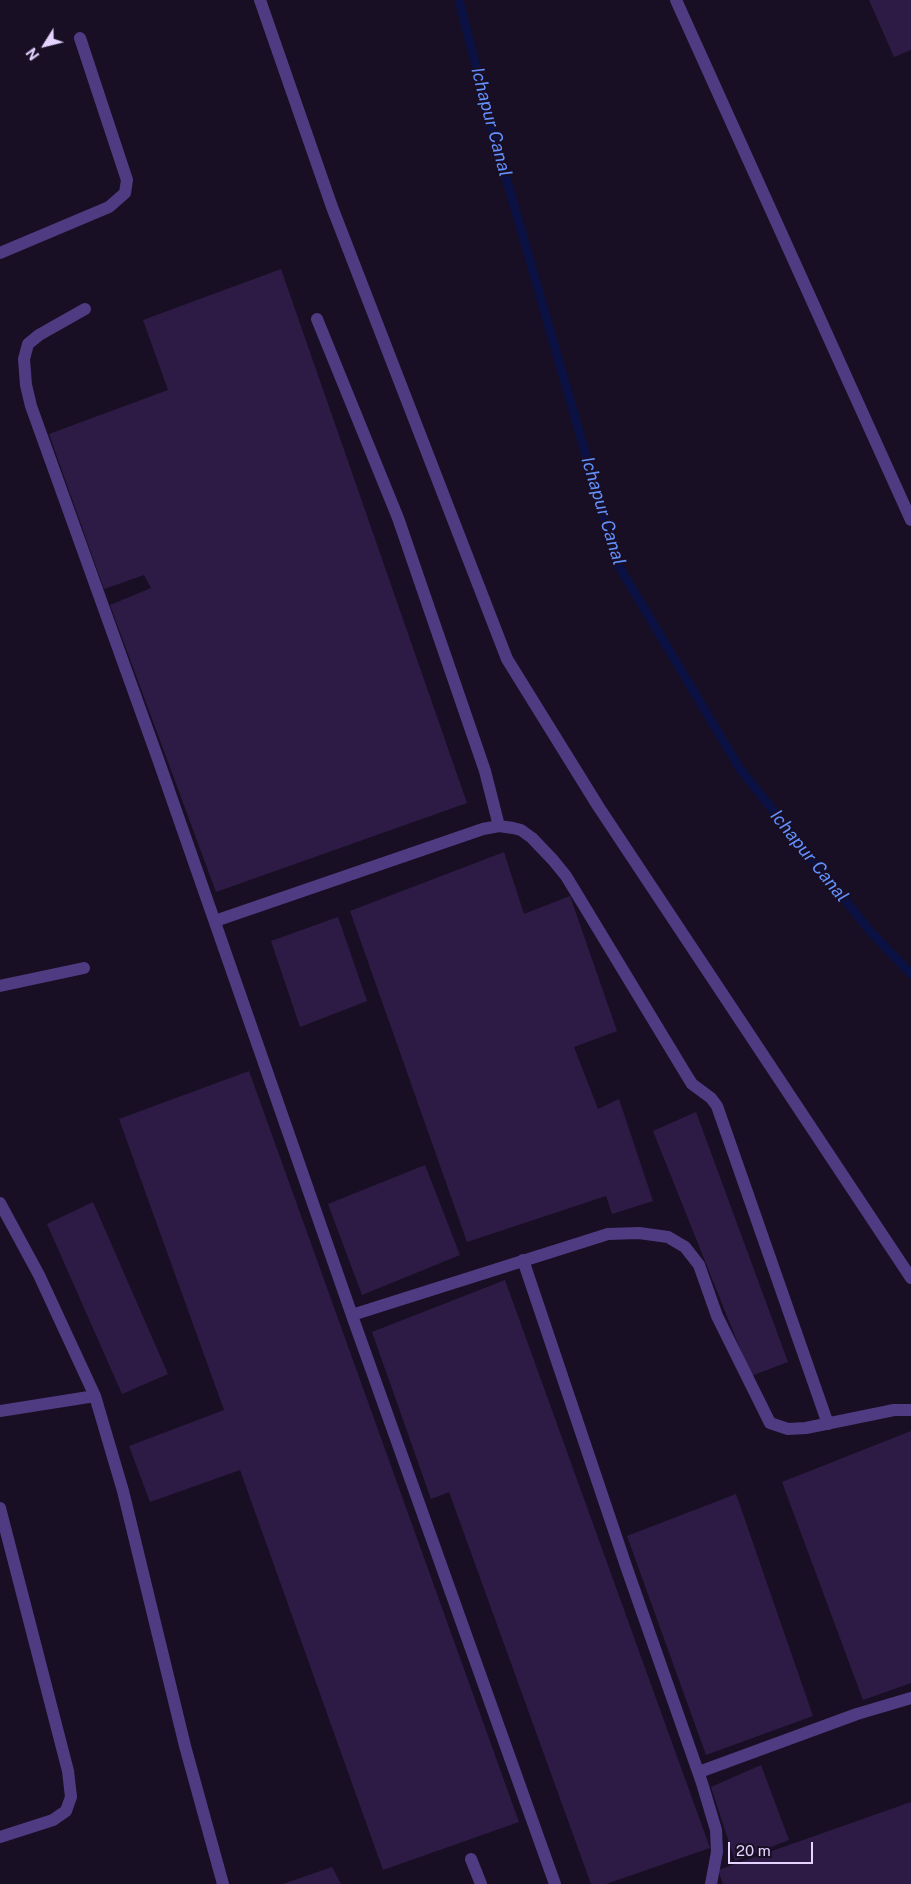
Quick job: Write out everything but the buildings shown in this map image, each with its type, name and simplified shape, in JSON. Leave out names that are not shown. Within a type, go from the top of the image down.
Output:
[{"type":"lane","points":[[260,0],[332,207],[508,660],[598,806],[911,1278]]},
{"type":"lane","points":[[676,0],[911,520]]},
{"type":"lane","points":[[0,253],[109,207],[125,193],[127,180],[80,38]]},
{"type":"lane","points":[[85,309],[39,335],[28,344],[24,359],[29,399],[215,921],[352,1316],[555,1884]]},
{"type":"lane","points":[[317,319],[398,518],[485,771],[498,826]]},
{"type":"lane","points":[[215,921],[483,829],[498,826],[521,830],[532,838],[566,876],[692,1084],[711,1098],[717,1106],[828,1424]]},
{"type":"lane","points":[[0,986],[84,968]]},
{"type":"lane","points":[[0,1203],[38,1275],[95,1396],[123,1491],[183,1736],[222,1884]]},
{"type":"lane","points":[[352,1316],[608,1234],[639,1233],[668,1237],[684,1247],[699,1265],[717,1316],[770,1424],[788,1429],[806,1428],[894,1410],[911,1410]]},
{"type":"lane","points":[[523,1260],[626,1566],[699,1772],[716,1830],[717,1852],[712,1884]]},
{"type":"lane","points":[[0,1411],[95,1396]]},
{"type":"lane","points":[[0,1508],[68,1771],[71,1797],[66,1811],[53,1820],[0,1836]]},
{"type":"lane","points":[[699,1772],[857,1714],[911,1698]]},
{"type":"lane","points":[[471,1859],[481,1884]]},
{"type":"waterway","name":"Ichapur Canal","points":[[459,0],[492,129],[617,563],[740,769],[870,931],[911,974]]}]
